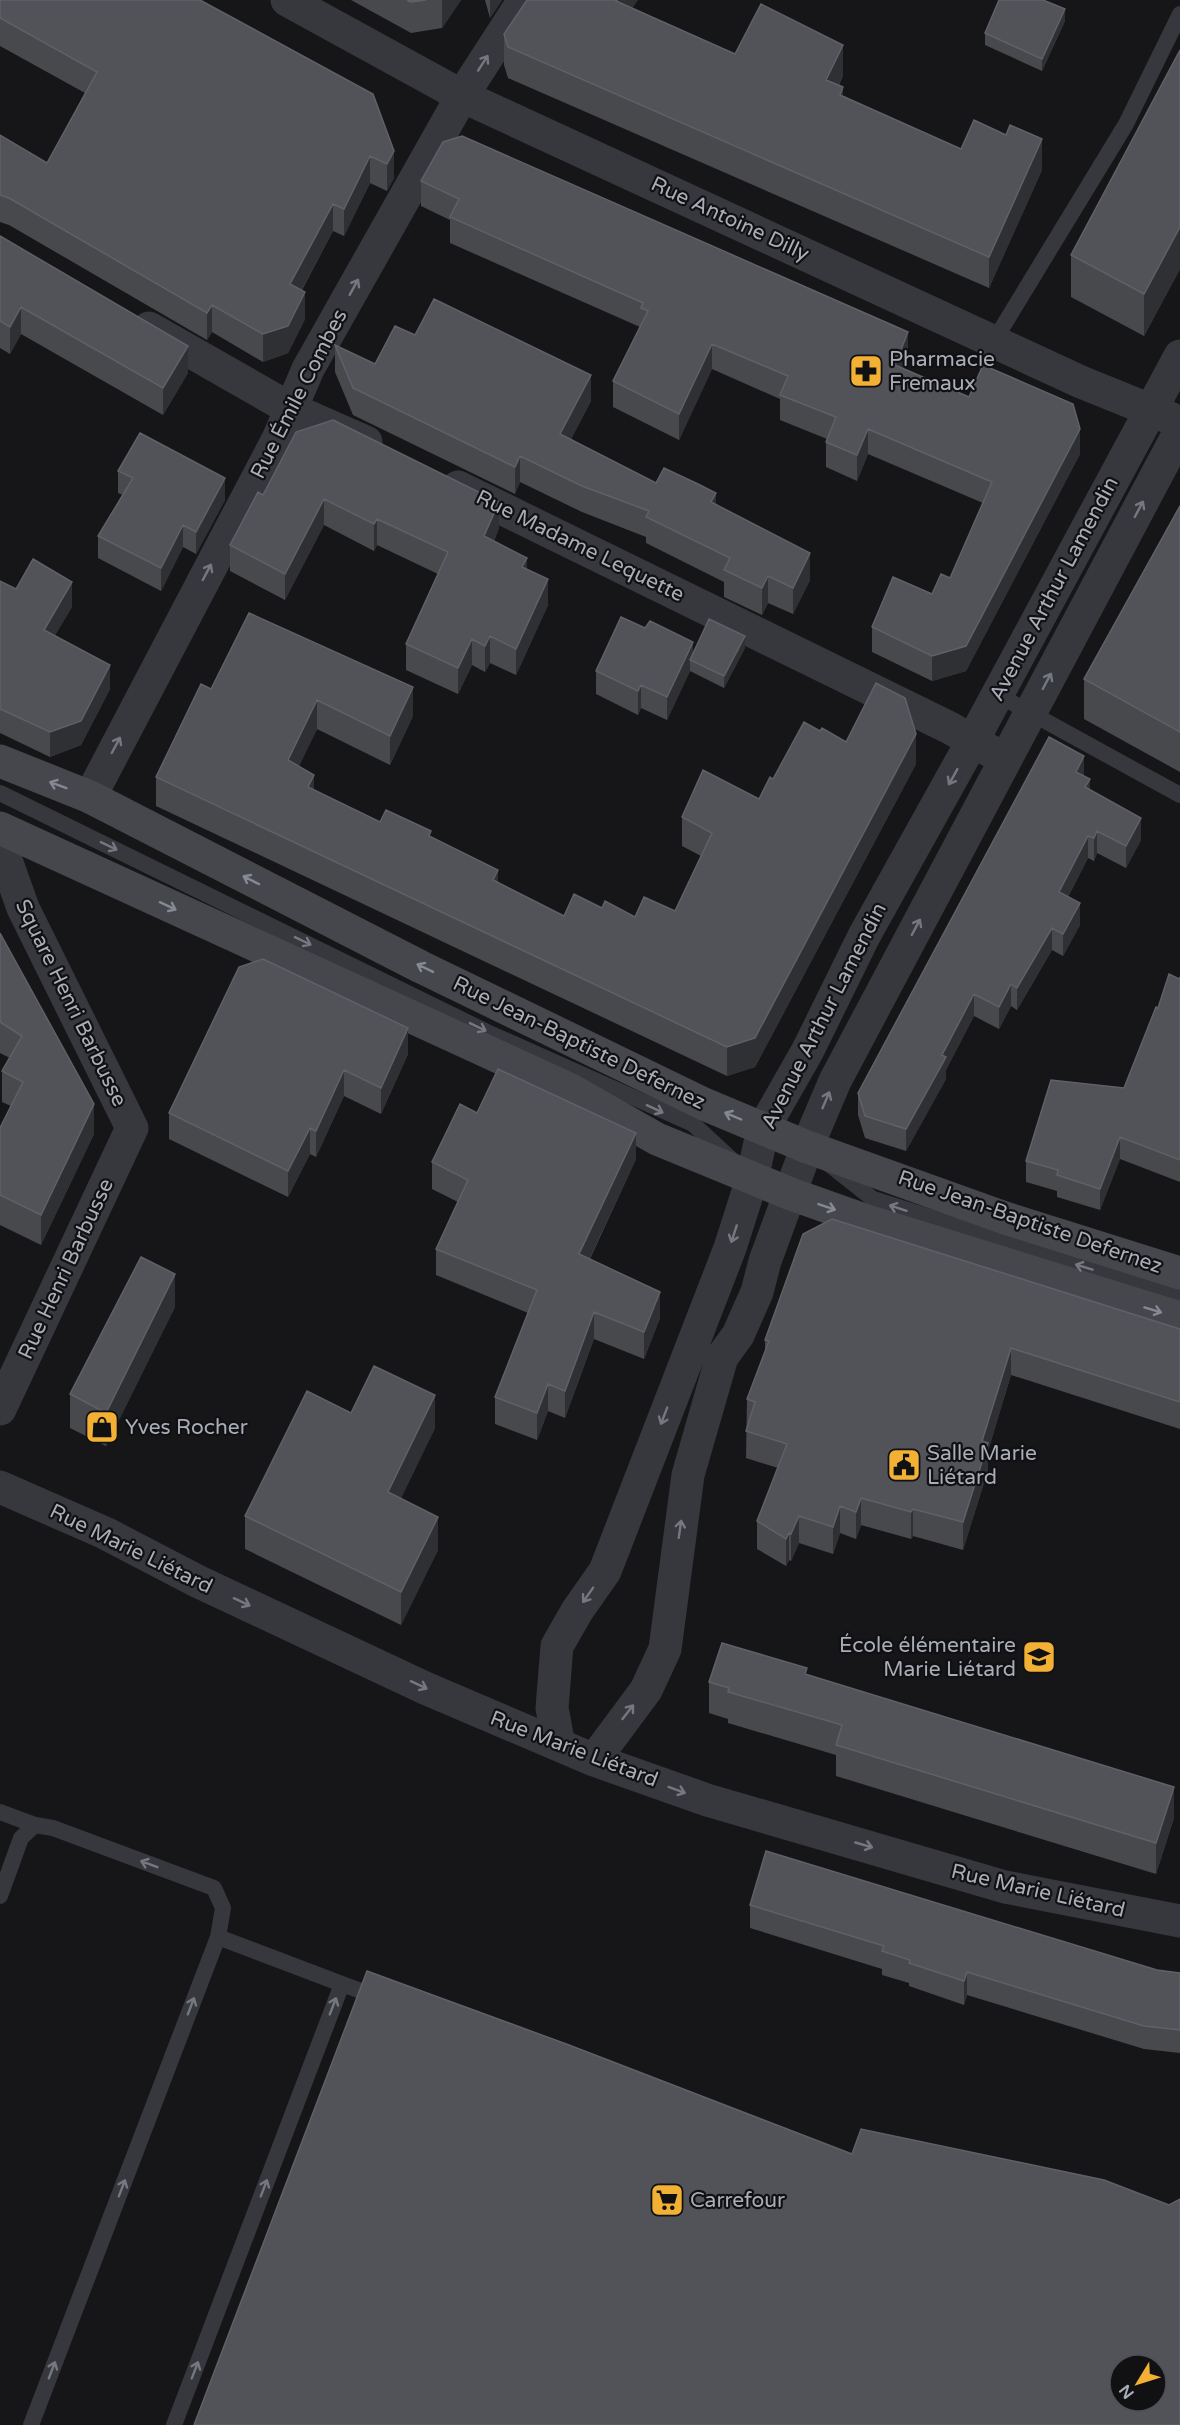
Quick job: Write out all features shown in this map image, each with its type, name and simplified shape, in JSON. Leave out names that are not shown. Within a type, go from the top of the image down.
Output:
[{"type":"main road","name":"Rue Jean-Baptiste Defernez","points":[[0,760],[90,797],[421,966],[704,1104],[807,1147],[1005,1218],[1180,1273]]},
{"type":"main road","name":"Rue Jean-Baptiste Defernez","points":[[0,828],[571,1090],[657,1139],[752,1179],[867,1221],[1180,1318]]},
{"type":"street","name":"Rue Antoine Dilly","points":[[287,0],[462,96],[1081,382],[1180,423]]},
{"type":"street","name":"Rue Émile Combes","points":[[90,797],[278,439],[308,369],[462,96],[524,0]]},
{"type":"street","points":[[124,313],[291,409],[336,427],[390,453]]},
{"type":"street","name":"Avenue Arthur Lamendin","points":[[559,1745],[552,1708],[557,1646],[604,1571],[730,1248],[752,1179],[763,1129],[808,1050],[864,936],[998,695],[1180,356]]},
{"type":"street","points":[[594,1760],[646,1690],[665,1649],[688,1475],[722,1357],[738,1335],[760,1283],[765,1261],[807,1147],[835,1081],[1180,431]]},
{"type":"street","name":"Rue Madame Lequette","points":[[433,474],[973,740],[1005,760]]},
{"type":"street","name":"Square Henri Barbusse","points":[[0,843],[23,908],[132,1128]]},
{"type":"street","name":"Rue Henri Barbusse","points":[[0,1409],[132,1128]]},
{"type":"street","name":"Rue Marie Liétard","points":[[0,1486],[105,1533],[197,1581],[425,1688],[594,1760],[708,1800],[1005,1887],[1180,1921]]},
{"type":"lane","points":[[994,341],[1126,124],[1180,14]]},
{"type":"lane","points":[[998,695],[1072,738],[1180,795]]},
{"type":"lane","points":[[0,793],[488,1032],[693,1124],[752,1179]]},
{"type":"lane","points":[[807,1147],[873,1199],[1180,1296]]},
{"type":"lane","points":[[0,1812],[35,1825],[53,1828],[214,1888],[224,1908],[218,1937],[31,2425]]},
{"type":"lane","points":[[0,1896],[21,1838],[35,1825]]},
{"type":"lane","points":[[218,1937],[393,2003]]},
{"type":"lane","points":[[174,2425],[342,1984]]},
{"type":"building","points":[[0,0],[200,0],[373,94],[394,151],[387,164],[370,156],[344,209],[333,204],[290,284],[305,292],[288,326],[263,334],[212,305],[207,313],[9,198],[0,195],[0,135],[47,163],[97,72],[0,18]]},
{"type":"building","points":[[527,0],[617,0],[735,54],[761,4],[843,45],[826,80],[843,87],[840,95],[961,149],[974,120],[1006,135],[1010,125],[1042,139],[989,257],[508,47],[504,34]]},
{"type":"building","points":[[999,0],[1043,0],[1065,9],[1042,59],[985,33]]},
{"type":"building","points":[[1180,50],[1180,227],[1144,294],[1071,255]]},
{"type":"building","points":[[462,136],[908,332],[895,365],[969,397],[983,365],[1073,404],[1080,429],[966,646],[932,656],[872,627],[893,577],[932,594],[941,574],[950,578],[992,482],[868,429],[857,455],[826,442],[836,417],[780,395],[788,376],[712,344],[679,414],[613,381],[648,311],[641,308],[643,303],[450,217],[459,199],[421,181],[443,142]]},
{"type":"building","points":[[0,236],[188,346],[163,388],[21,307],[10,327],[0,321]]},
{"type":"building","points":[[434,299],[591,375],[560,434],[656,483],[664,468],[698,484],[716,493],[711,502],[810,553],[793,588],[768,576],[762,588],[724,570],[730,558],[646,517],[649,511],[582,486],[520,456],[515,467],[353,388],[335,345],[375,364],[395,326],[415,335]]},
{"type":"building","points":[[333,420],[499,502],[484,536],[527,558],[522,567],[548,579],[516,649],[490,636],[485,646],[472,639],[458,668],[406,644],[448,552],[377,519],[374,524],[324,499],[285,574],[230,545],[258,492],[263,495],[296,432]]},
{"type":"building","points":[[140,433],[225,478],[196,532],[183,525],[161,568],[98,536],[133,478],[118,471]]},
{"type":"building","points":[[1180,506],[1180,732],[1084,679]]},
{"type":"building","points":[[33,559],[72,582],[44,630],[110,665],[81,721],[50,732],[0,709],[0,581],[16,589]]},
{"type":"building","points":[[249,613],[413,687],[390,736],[317,700],[288,760],[314,775],[308,787],[380,822],[386,810],[431,831],[429,836],[498,870],[493,880],[564,916],[574,894],[602,908],[605,901],[635,917],[644,897],[675,911],[712,833],[682,817],[703,770],[759,799],[770,777],[773,779],[804,722],[820,731],[822,728],[846,742],[876,683],[905,698],[916,734],[755,1038],[727,1047],[156,777],[201,684],[211,689]]},
{"type":"building","points":[[621,617],[645,628],[650,621],[693,642],[667,697],[641,685],[638,691],[596,671]]},
{"type":"building","points":[[709,619],[745,636],[724,676],[690,660]]},
{"type":"building","points":[[1049,737],[1084,756],[1076,772],[1090,779],[1085,787],[1141,818],[1126,846],[1097,831],[1094,838],[1088,836],[1059,892],[1080,903],[1063,934],[1052,928],[1017,988],[1011,984],[999,1007],[974,994],[942,1055],[946,1057],[906,1129],[865,1116],[858,1093]]},
{"type":"building","points":[[0,933],[94,1104],[41,1215],[0,1195],[0,1128],[23,1082],[2,1071],[22,1036],[0,1022]]},
{"type":"building","points":[[263,959],[408,1028],[381,1088],[344,1070],[316,1131],[310,1128],[288,1171],[169,1113],[239,967]]},
{"type":"building","points":[[1169,974],[1179,979],[1180,977],[1180,1160],[1120,1137],[1100,1189],[1057,1175],[1058,1170],[1026,1161],[1051,1080],[1124,1088],[1156,1007],[1158,1008]]},
{"type":"building","points":[[498,1069],[636,1133],[579,1254],[660,1292],[644,1332],[594,1312],[565,1391],[548,1384],[537,1413],[495,1397],[537,1290],[436,1249],[468,1180],[432,1162],[460,1104],[477,1113]]},
{"type":"building","points":[[832,1219],[1180,1329],[1180,1402],[1011,1348],[982,1441],[988,1443],[963,1522],[913,1509],[911,1512],[861,1498],[856,1512],[840,1506],[833,1527],[799,1516],[791,1534],[789,1533],[786,1539],[757,1521],[787,1444],[746,1431],[755,1402],[747,1399],[769,1341],[765,1340],[803,1234]]},
{"type":"building","points":[[141,1257],[175,1274],[106,1413],[70,1394]]},
{"type":"building","points":[[374,1366],[435,1395],[388,1492],[438,1517],[401,1592],[245,1516],[307,1391],[351,1413]]},
{"type":"building","points":[[722,1643],[807,1668],[805,1674],[1174,1787],[1156,1843],[836,1745],[842,1725],[728,1692],[729,1688],[709,1682]]},
{"type":"building","points":[[766,1851],[1157,1970],[1180,1973],[1180,2030],[1144,2026],[967,1972],[964,1981],[909,1963],[910,1960],[882,1951],[884,1946],[750,1905]]},
{"type":"building","name":"Carrefour","points":[[367,1971],[569,2045],[852,2154],[861,2129],[1104,2180],[1169,2205],[1180,2199],[1180,2425],[194,2425]]},
{"type":"place","name":"Pharmacie Fremaux","points":[[866,371]]},
{"type":"place","name":"Yves Rocher","points":[[102,1427]]},
{"type":"place","name":"Salle Marie Liétard","points":[[904,1465]]},
{"type":"place","name":"École élémentaire Marie Liétard","points":[[1039,1657]]},
{"type":"place","name":"Carrefour","points":[[667,2200]]}]
